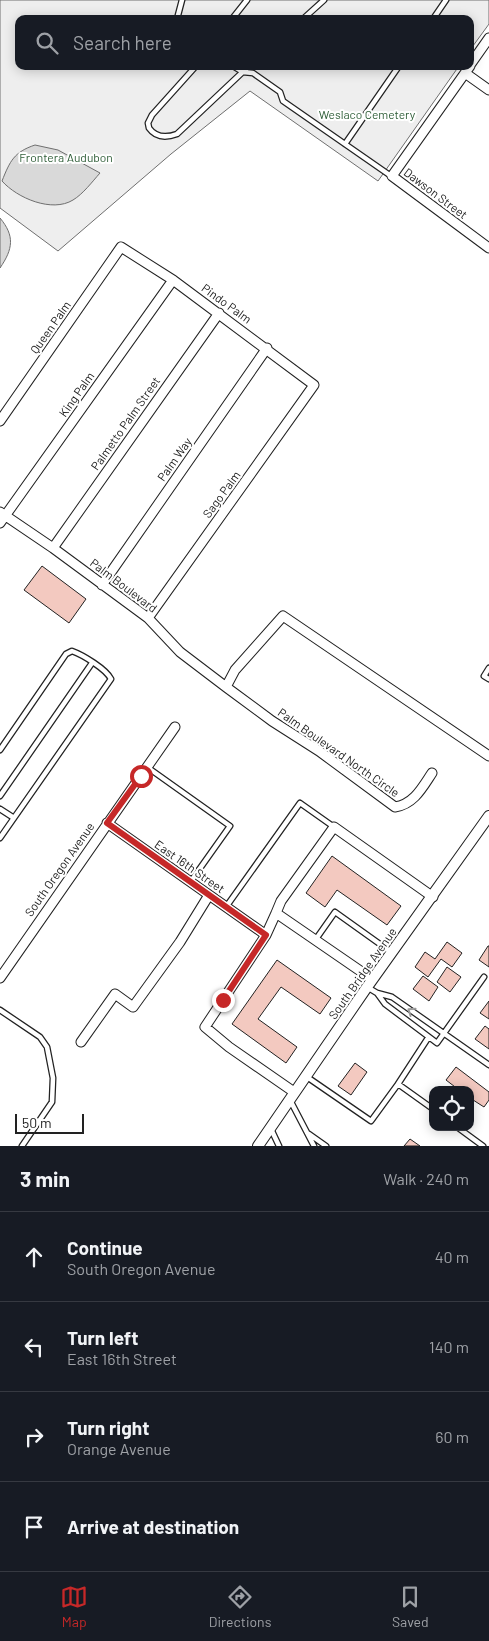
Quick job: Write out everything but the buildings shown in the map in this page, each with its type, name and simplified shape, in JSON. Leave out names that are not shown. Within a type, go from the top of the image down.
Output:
[{"type":"street","points":[[474,59],[489,38]]},
{"type":"street","points":[[392,176],[467,70]]},
{"type":"street","points":[[470,70],[489,90]]},
{"type":"street","name":"Dawson Street","points":[[392,176],[489,248]]},
{"type":"street","name":"Pindo Palm","points":[[121,247],[173,280],[314,384]]},
{"type":"street","name":"Queen Palm","points":[[0,421],[121,247]]},
{"type":"street","name":"King Palm","points":[[2,517],[173,280]]},
{"type":"street","name":"Palmetto Palm Street","points":[[53,548],[219,313]]},
{"type":"street","name":"Palm Way","points":[[102,585],[267,348]]},
{"type":"street","name":"Sago Palm","points":[[148,618],[314,384]]},
{"type":"street","name":"Palm Boulevard","points":[[2,517],[53,548],[148,618],[180,652],[226,687]]},
{"type":"street","points":[[226,687],[235,670],[283,616],[489,756]]},
{"type":"street","name":"Palm Boulevard North Circle","points":[[226,687],[272,721],[319,751],[395,807],[405,806],[415,797],[432,773]]},
{"type":"street","name":"South Oregon Avenue","points":[[0,978],[175,727]]},
{"type":"street","name":"South Bridge Avenue","points":[[258,1146],[369,983],[433,897],[489,816]]},
{"type":"street","name":"East 16th Street","points":[[107,823],[266,935]]},
{"type":"street","points":[[292,1096],[229,1048],[205,1027],[266,935],[282,901],[334,827],[433,897]]},
{"type":"street","points":[[81,1042],[115,994],[133,1006],[180,942],[209,895]]},
{"type":"street","points":[[276,913],[316,939],[369,983]]},
{"type":"lane","points":[[178,15],[182,0]]},
{"type":"lane","points":[[235,15],[247,0]]},
{"type":"lane","points":[[307,15],[324,0]]},
{"type":"lane","points":[[436,15],[446,0]]},
{"type":"lane","points":[[192,70],[152,115],[148,123],[149,128],[157,136],[169,137],[176,134],[243,72]]},
{"type":"lane","points":[[240,70],[253,73],[280,92],[283,100],[392,176]]},
{"type":"lane","points":[[345,144],[396,70]]},
{"type":"lane","points":[[0,750],[2,743],[66,654],[72,651],[79,654],[108,674],[111,679],[0,838]]},
{"type":"lane","points":[[0,796],[92,663]]},
{"type":"lane","points":[[489,668],[484,676],[489,680]]},
{"type":"lane","points":[[147,767],[230,826],[190,882]]},
{"type":"lane","points":[[226,907],[300,803],[334,827]]},
{"type":"lane","points":[[0,809],[14,818]]},
{"type":"lane","points":[[316,939],[335,912],[391,952]]},
{"type":"lane","points":[[369,983],[385,1004],[437,1043],[484,977]]},
{"type":"lane","points":[[377,993],[392,997],[489,1065]]},
{"type":"lane","points":[[0,1010],[40,1037],[47,1047],[53,1078],[52,1102],[22,1146]]},
{"type":"lane","points":[[306,1076],[371,1121],[428,1038]]},
{"type":"lane","points":[[398,1084],[429,1107]]},
{"type":"lane","points":[[292,1096],[314,1146]]},
{"type":"lane","points":[[270,1128],[279,1146]]},
{"type":"lane","points":[[462,1131],[483,1146]]},
{"type":"lane","points":[[308,1133],[326,1146]]},
{"type":"green space","points":[[0,0],[489,0],[489,24],[474,45],[474,15],[15,15],[15,70],[456,70],[378,181],[250,91],[171,154],[58,251],[0,208]]},
{"type":"shaded area","points":[[35,145],[58,150],[100,173],[80,195],[65,204],[55,205],[35,202],[16,193],[2,181],[17,154]]},
{"type":"shaded area","points":[[0,218],[10,237],[10,249],[0,268]]},
{"type":"route","points":[[141,776],[107,823],[266,935],[223,1000]]},
{"type":"park label","name":"Weslaco Cemetery","points":[[367,114]]},
{"type":"park label","name":"Frontera Audubon","points":[[66,157]]}]
